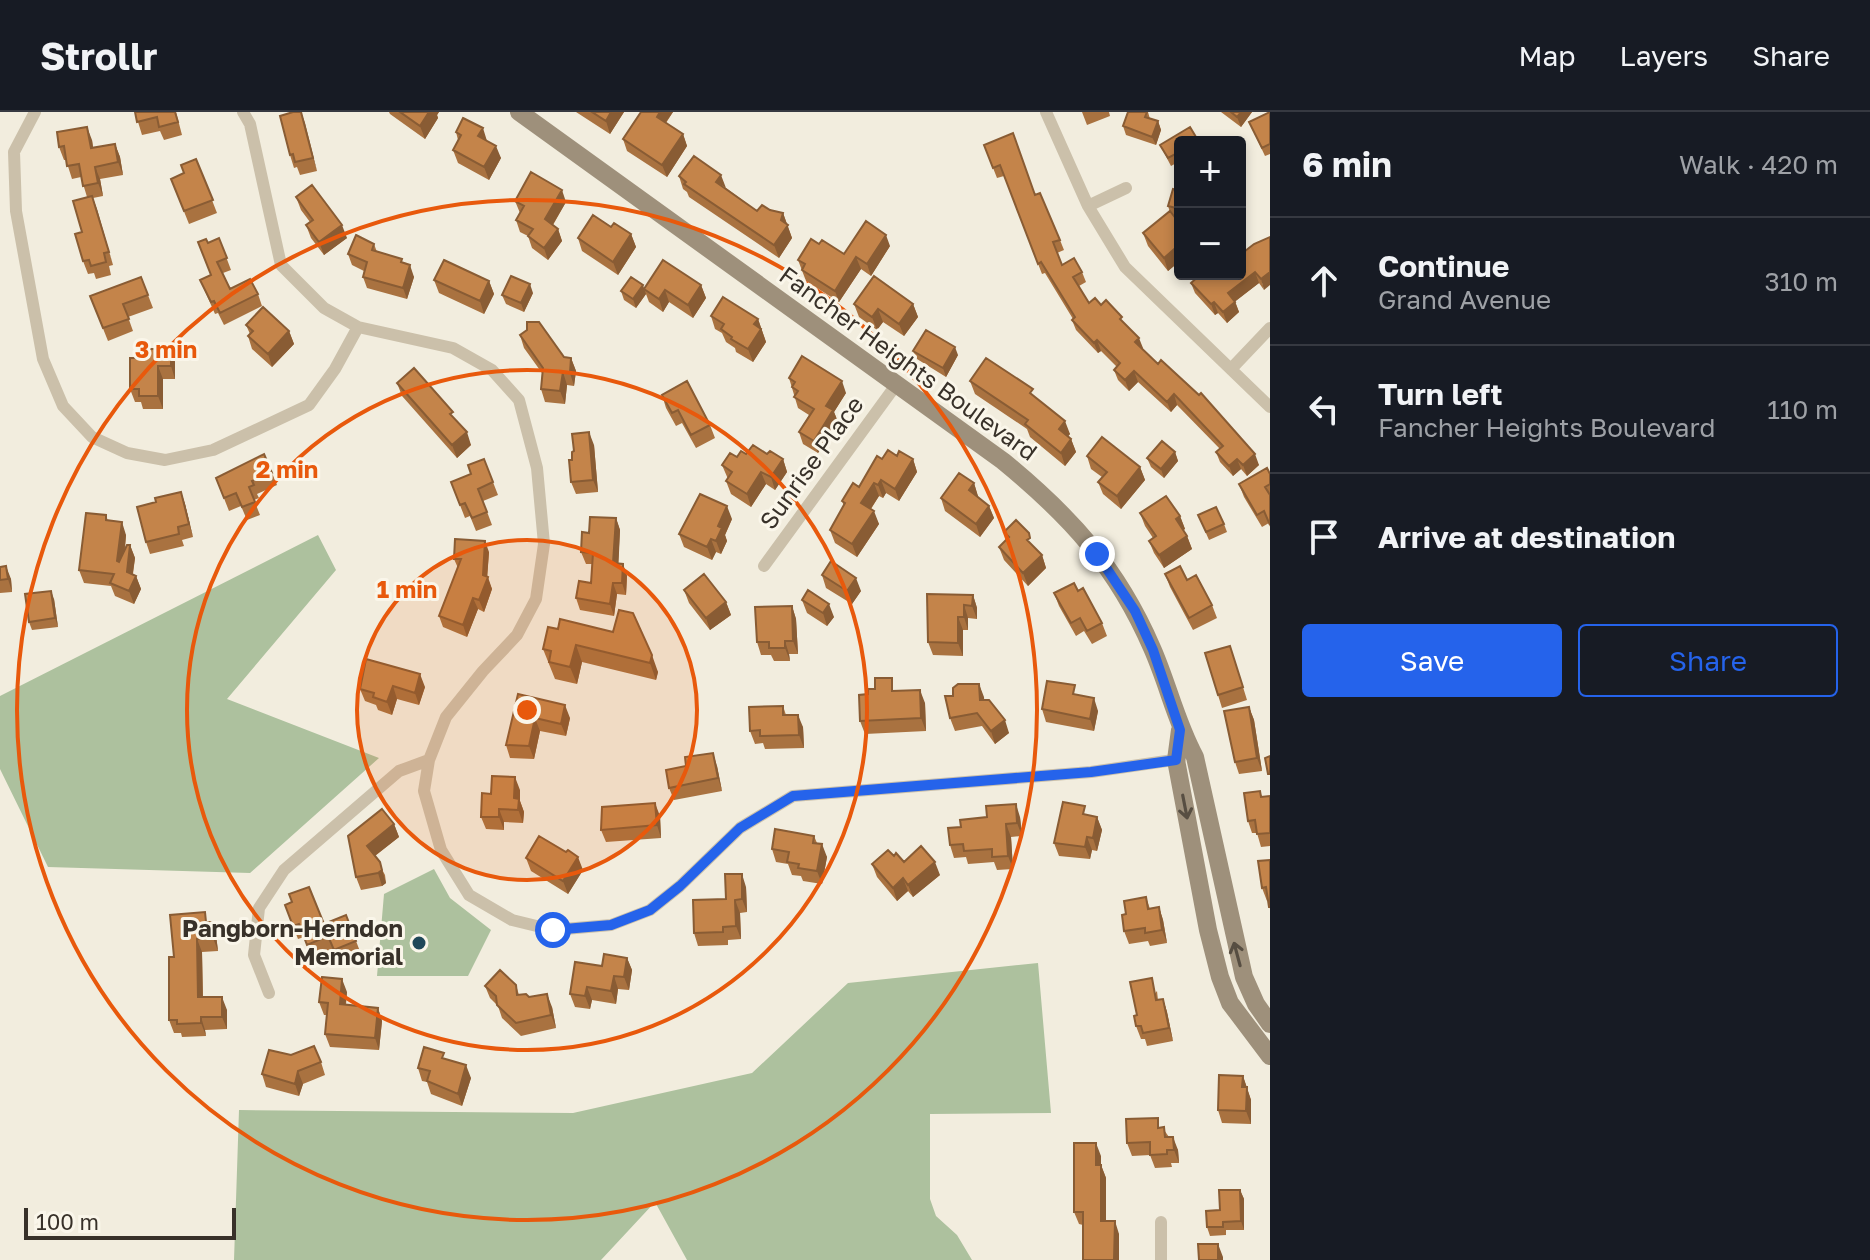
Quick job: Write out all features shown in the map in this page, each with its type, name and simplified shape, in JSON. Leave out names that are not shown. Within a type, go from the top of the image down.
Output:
[{"type":"street","points":[[35,112],[14,152],[16,211],[43,359],[63,406],[92,437],[127,453],[165,460],[213,450],[309,405],[335,369],[358,327]]},
{"type":"street","points":[[243,112],[250,124],[281,265],[324,308],[358,327],[453,348],[492,370],[519,400],[537,468],[544,544],[536,599],[517,635],[446,717],[429,760],[424,791],[441,850],[469,895],[512,920],[553,930],[611,925],[650,910],[680,886],[740,828],[793,796],[1091,772],[1195,757]]},
{"type":"street","name":"Fancher Heights Boulevard","points":[[519,112],[1014,470],[1048,498],[1081,533],[1113,575],[1135,611],[1153,650],[1180,730],[1195,757],[1244,977],[1256,1004],[1270,1024]]},
{"type":"street","points":[[1046,112],[1088,206],[1125,267],[1270,407]]},
{"type":"street","points":[[1088,206],[1126,188]]},
{"type":"street","points":[[1231,369],[1270,328]]},
{"type":"street","name":"Sunrise Place","points":[[764,566],[896,385]]},
{"type":"street","name":"Fancher Heights Boulevard","points":[[1180,730],[1176,760],[1208,930],[1220,977],[1230,1003],[1270,1056]]},
{"type":"street","points":[[269,993],[254,955],[259,908],[284,870],[399,771],[429,760]]},
{"type":"street","points":[[1161,1222],[1161,1260]]},
{"type":"green space","points":[[318,535],[336,570],[227,699],[379,758],[250,873],[48,867],[0,769],[0,696]]},
{"type":"green space","points":[[434,869],[450,898],[491,930],[468,976],[377,976],[384,894]]},
{"type":"green space","points":[[1038,963],[1051,1113],[930,1114],[930,1199],[936,1216],[957,1235],[972,1260],[687,1260],[655,1202],[601,1260],[234,1260],[239,1110],[573,1113],[752,1073],[848,983]]},
{"type":"building","points":[[135,112],[175,112],[178,122],[159,127],[157,117],[137,122]]},
{"type":"building","points":[[301,112],[313,158],[295,162],[293,154],[290,155],[280,116]]},
{"type":"building","points":[[400,112],[429,112],[420,126]]},
{"type":"building","points":[[592,112],[611,112],[606,121]]},
{"type":"building","points":[[641,112],[660,112],[657,117],[683,134],[662,165],[623,139]]},
{"type":"building","points":[[1128,112],[1147,112],[1145,117],[1158,121],[1152,137],[1123,126]]},
{"type":"building","points":[[1270,112],[1270,144],[1262,148],[1249,122]]},
{"type":"building","points":[[463,118],[483,128],[478,136],[496,146],[484,167],[453,150],[461,135],[456,132]]},
{"type":"building","points":[[87,127],[91,148],[115,144],[118,162],[95,167],[98,183],[83,186],[79,164],[67,166],[64,146],[59,147],[57,132]]},
{"type":"building","points":[[1190,127],[1195,136],[1175,136]]},
{"type":"building","points":[[1013,133],[1035,195],[1040,193],[1060,240],[1053,242],[1062,265],[1074,258],[1082,272],[1073,277],[1089,303],[1095,298],[1101,305],[1106,300],[1139,338],[1135,342],[1158,364],[1161,360],[1199,395],[1201,393],[1255,454],[1243,465],[1237,459],[1229,466],[1216,452],[1223,446],[1174,394],[1167,402],[1134,371],[1125,380],[1114,370],[1120,363],[1097,340],[1094,343],[1072,320],[1075,317],[1041,262],[1038,264],[1000,165],[993,168],[984,145]]},
{"type":"building","points":[[1174,137],[1174,155],[1168,158],[1160,145]]},
{"type":"building","points":[[694,156],[721,175],[716,182],[757,211],[762,205],[783,213],[781,220],[788,225],[774,245],[684,184],[686,182],[679,176]]},
{"type":"building","points":[[196,159],[213,200],[184,211],[171,179],[184,173],[181,165]]},
{"type":"building","points":[[531,172],[562,190],[545,219],[558,229],[544,248],[528,236],[533,229],[516,220],[524,206],[515,201]]},
{"type":"building","points":[[312,185],[342,225],[319,242],[306,225],[313,220],[296,197]]},
{"type":"building","points":[[1173,189],[1174,189],[1174,208],[1168,206]]},
{"type":"building","points":[[92,196],[109,252],[104,253],[106,262],[91,266],[89,260],[83,261],[75,234],[82,232],[73,201]]},
{"type":"building","points":[[1170,211],[1174,216],[1174,249],[1164,258],[1143,233]]},
{"type":"building","points":[[593,215],[611,227],[614,223],[631,234],[613,262],[578,238]]},
{"type":"building","points":[[866,221],[886,235],[867,264],[856,257],[835,291],[802,270],[805,264],[798,260],[811,239],[819,244],[822,240],[844,254]]},
{"type":"building","points":[[356,235],[374,244],[372,250],[402,259],[401,262],[410,265],[403,288],[363,277],[367,262],[348,254]]},
{"type":"building","points":[[1270,237],[1270,272],[1261,279],[1255,272],[1246,279],[1246,250]]},
{"type":"building","points":[[219,238],[227,258],[217,262],[230,289],[250,279],[258,294],[220,313],[200,280],[211,275],[198,242],[206,239],[208,243]]},
{"type":"building","points":[[444,260],[489,281],[480,301],[434,280]]},
{"type":"building","points":[[663,260],[701,285],[688,305],[665,290],[659,299],[644,289]]},
{"type":"building","points":[[511,276],[530,284],[521,303],[502,295]]},
{"type":"building","points":[[874,276],[913,304],[899,324],[878,309],[872,317],[854,304]]},
{"type":"building","points":[[141,277],[148,295],[123,304],[129,319],[103,328],[90,296]]},
{"type":"building","points":[[631,277],[643,285],[633,299],[621,291]]},
{"type":"building","points":[[1194,280],[1245,280],[1228,293],[1235,302],[1223,312],[1191,283]]},
{"type":"building","points":[[723,297],[758,319],[754,324],[761,329],[748,349],[731,339],[721,329],[724,324],[711,316]]},
{"type":"building","points":[[263,307],[289,331],[268,354],[248,336],[253,331],[246,325]]},
{"type":"building","points":[[527,322],[539,322],[564,357],[571,358],[570,373],[563,372],[560,391],[541,389],[543,368],[520,335],[527,330]]},
{"type":"building","points":[[926,330],[955,347],[943,368],[913,351]]},
{"type":"building","points":[[147,349],[171,349],[171,366],[158,366],[158,396],[139,396],[139,389],[130,389],[130,358],[147,358]]},
{"type":"building","points":[[802,356],[842,381],[826,406],[833,410],[814,441],[799,432],[814,409],[794,397],[798,391],[792,387],[795,382],[789,378]]},
{"type":"building","points":[[986,358],[1033,389],[1030,393],[1065,421],[1059,429],[1071,439],[1061,453],[1025,424],[1028,420],[970,381]]},
{"type":"building","points":[[414,368],[467,432],[452,445],[397,383]]},
{"type":"building","points":[[687,381],[710,425],[691,435],[678,410],[672,413],[662,395]]},
{"type":"building","points":[[589,432],[593,480],[571,482],[569,460],[572,460],[574,451],[572,434]]},
{"type":"building","points":[[1102,437],[1140,467],[1117,496],[1098,482],[1107,472],[1087,456]]},
{"type":"building","points":[[1162,441],[1175,452],[1161,469],[1147,458]]},
{"type":"building","points":[[753,445],[783,459],[771,477],[761,472],[747,494],[726,481],[732,472],[722,465],[730,453],[737,457],[741,451],[746,454]]},
{"type":"building","points":[[888,450],[897,456],[899,451],[913,459],[895,489],[881,480],[878,485],[874,483],[861,503],[874,511],[852,544],[830,530],[853,483],[859,487],[877,456],[882,459]]},
{"type":"building","points":[[264,454],[272,473],[252,481],[254,485],[249,487],[255,502],[242,507],[236,493],[224,498],[216,478]]},
{"type":"building","points":[[484,459],[493,482],[478,489],[487,512],[472,518],[465,503],[460,505],[451,482],[471,474],[468,465]]},
{"type":"building","points":[[1267,468],[1270,484],[1265,487],[1270,495],[1270,525],[1264,511],[1257,515],[1239,484]]},
{"type":"building","points":[[959,473],[974,483],[969,490],[989,506],[976,524],[941,498]]},
{"type":"building","points":[[181,492],[189,524],[178,527],[179,534],[146,542],[137,507],[156,502],[155,498]]},
{"type":"building","points":[[700,494],[727,506],[718,526],[722,528],[716,541],[711,539],[707,547],[679,534]]},
{"type":"building","points":[[1166,496],[1180,516],[1176,519],[1187,536],[1159,555],[1149,541],[1156,536],[1140,513]]},
{"type":"building","points":[[1216,507],[1224,524],[1206,532],[1198,515]]},
{"type":"building","points":[[86,513],[106,515],[106,520],[122,522],[117,561],[130,545],[127,572],[136,576],[129,591],[110,583],[114,574],[79,570]]},
{"type":"building","points":[[590,517],[616,518],[613,563],[623,564],[622,583],[613,583],[610,604],[576,598],[579,581],[591,583],[593,553],[581,552],[582,532],[589,533]]},
{"type":"building","points":[[1016,520],[1029,533],[1027,540],[1042,555],[1023,573],[999,547],[1009,537],[1004,532]]},
{"type":"building","points":[[455,539],[485,541],[483,575],[488,577],[479,600],[473,598],[463,625],[439,616],[461,559],[454,559]]},
{"type":"building","points":[[831,561],[856,578],[847,591],[822,575]]},
{"type":"building","points":[[6,566],[8,579],[0,580],[0,567]]},
{"type":"building","points":[[1180,566],[1187,580],[1196,575],[1212,605],[1189,618],[1165,574]]},
{"type":"building","points":[[704,574],[726,602],[706,618],[684,590]]},
{"type":"building","points":[[1074,583],[1078,591],[1083,588],[1102,623],[1087,631],[1080,618],[1071,623],[1054,593]]},
{"type":"building","points":[[808,590],[829,604],[823,613],[802,600]]},
{"type":"building","points":[[51,591],[55,618],[29,622],[25,594]]},
{"type":"building","points":[[927,594],[973,595],[972,606],[964,605],[964,617],[958,617],[958,643],[928,642]]},
{"type":"building","points":[[792,606],[793,641],[785,641],[785,648],[769,648],[769,642],[757,642],[755,607]]},
{"type":"building","points":[[619,610],[633,613],[652,655],[650,663],[576,645],[570,667],[549,662],[551,651],[543,649],[548,627],[558,629],[560,619],[613,632]]},
{"type":"building","points":[[1230,646],[1243,687],[1218,695],[1205,653]]},
{"type":"building","points":[[366,659],[420,674],[415,693],[393,686],[387,702],[373,697],[374,693],[360,689]]},
{"type":"building","points":[[875,678],[892,678],[892,691],[920,690],[921,718],[860,721],[859,695],[868,694],[868,689],[875,689]]},
{"type":"building","points":[[1047,681],[1075,685],[1073,694],[1094,698],[1090,719],[1042,709]]},
{"type":"building","points":[[958,684],[979,684],[980,700],[989,700],[1005,720],[991,731],[977,713],[950,718],[945,696],[953,696],[953,688]]},
{"type":"building","points":[[518,694],[565,705],[561,724],[535,718],[529,746],[506,745]]},
{"type":"building","points":[[783,706],[783,715],[798,715],[799,735],[760,736],[760,730],[750,731],[749,707]]},
{"type":"building","points":[[1249,707],[1257,758],[1235,762],[1224,711]]},
{"type":"building","points":[[713,753],[718,778],[669,788],[666,770],[686,766],[685,757]]},
{"type":"building","points":[[1270,756],[1270,774],[1268,774],[1265,758]]},
{"type":"building","points":[[492,776],[515,777],[514,798],[519,799],[518,810],[499,809],[499,817],[481,817],[482,793],[491,794]]},
{"type":"building","points":[[1260,791],[1261,797],[1270,796],[1270,833],[1257,834],[1255,820],[1248,821],[1244,793]]},
{"type":"building","points":[[1063,802],[1085,806],[1083,814],[1097,817],[1093,838],[1087,837],[1085,847],[1054,843]]},
{"type":"building","points":[[655,803],[657,825],[601,830],[602,807]]},
{"type":"building","points":[[1016,804],[1017,823],[1006,824],[1008,856],[992,857],[992,849],[964,851],[963,844],[950,845],[948,828],[961,827],[960,820],[987,817],[986,806]]},
{"type":"building","points":[[382,809],[394,824],[367,846],[380,862],[382,870],[356,877],[348,836]]},
{"type":"building","points":[[775,829],[814,836],[813,843],[822,844],[817,871],[798,868],[799,864],[787,862],[789,852],[772,849]]},
{"type":"building","points":[[539,836],[578,857],[563,881],[526,858]]},
{"type":"building","points":[[921,846],[935,862],[908,885],[903,878],[893,888],[872,864],[888,850],[904,862]]},
{"type":"building","points":[[1270,860],[1270,907],[1269,907],[1258,861]]},
{"type":"building","points":[[725,874],[742,874],[742,899],[735,900],[736,926],[723,927],[723,932],[694,933],[693,900],[726,899]]},
{"type":"building","points":[[309,887],[324,924],[346,915],[356,941],[334,950],[328,936],[307,945],[299,924],[293,926],[285,905],[292,902],[289,894]]},
{"type":"building","points":[[1146,897],[1148,909],[1159,907],[1162,930],[1145,933],[1145,928],[1124,931],[1124,901]]},
{"type":"building","points":[[205,912],[206,922],[212,922],[213,938],[197,939],[198,997],[222,997],[222,1017],[201,1017],[201,1023],[177,1024],[177,1020],[169,1020],[169,957],[174,957],[170,915]]},
{"type":"building","points":[[604,954],[627,958],[624,977],[614,976],[611,991],[587,987],[585,996],[570,994],[575,962],[602,966]]},
{"type":"building","points":[[500,970],[516,985],[517,995],[547,994],[551,1015],[516,1023],[497,1005],[496,996],[485,986]]},
{"type":"building","points":[[322,977],[342,979],[340,1004],[378,1008],[375,1038],[325,1034],[328,1003],[319,1002]]},
{"type":"building","points":[[1152,978],[1156,1000],[1163,999],[1169,1028],[1143,1033],[1141,1026],[1136,1026],[1134,1016],[1137,1015],[1130,982]]},
{"type":"building","points":[[314,1046],[321,1062],[298,1071],[295,1084],[262,1074],[269,1050],[291,1055]]},
{"type":"building","points":[[424,1047],[444,1053],[442,1058],[466,1065],[458,1094],[427,1081],[430,1071],[418,1068]]},
{"type":"building","points":[[1219,1075],[1243,1076],[1242,1087],[1247,1087],[1246,1111],[1218,1110]]},
{"type":"building","points":[[1158,1118],[1158,1128],[1164,1127],[1165,1137],[1173,1137],[1174,1150],[1167,1150],[1167,1154],[1150,1155],[1150,1142],[1127,1143],[1126,1119]]},
{"type":"building","points":[[1074,1143],[1096,1143],[1096,1165],[1101,1165],[1101,1221],[1115,1221],[1114,1260],[1083,1260],[1083,1212],[1074,1212]]},
{"type":"building","points":[[1219,1190],[1240,1190],[1241,1221],[1223,1222],[1223,1227],[1207,1227],[1206,1211],[1220,1210]]},
{"type":"building","points":[[1198,1244],[1218,1244],[1218,1260],[1199,1260]]},
{"type":"place","name":"Pangborn-Herndon Memorial","points":[[419,943]]},
{"type":"route","points":[[553,930],[611,925],[650,910],[680,886],[740,828],[793,796],[1091,772],[1176,760],[1180,730],[1153,650],[1135,611],[1097,554]]}]
